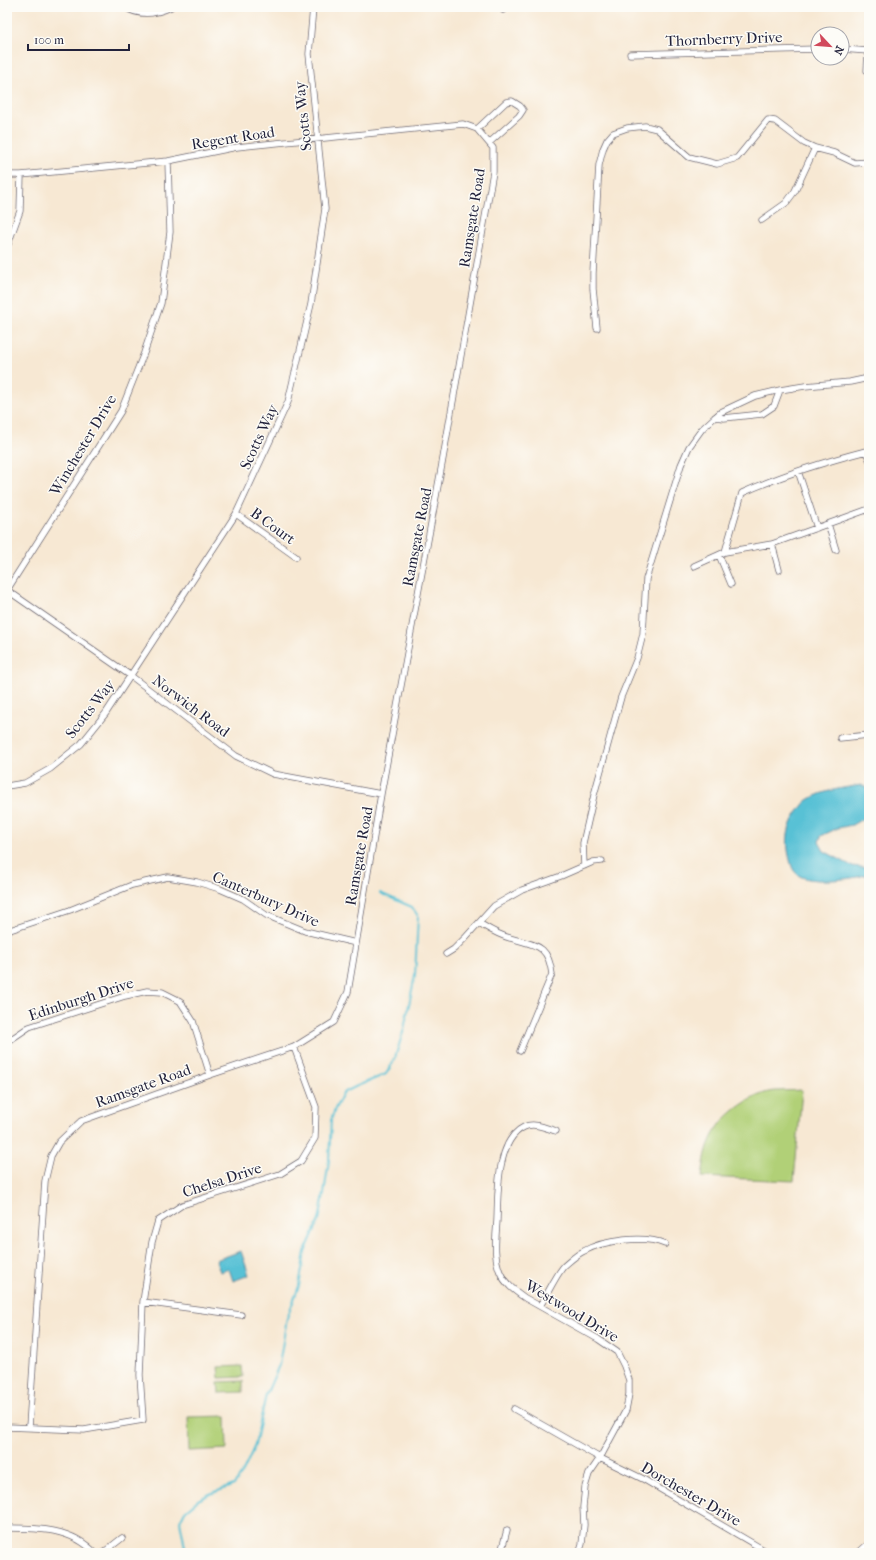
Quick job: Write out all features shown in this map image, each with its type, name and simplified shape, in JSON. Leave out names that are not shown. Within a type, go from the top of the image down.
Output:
[{"type":"street","points":[[125,7],[137,13],[148,14],[161,12],[171,7]]},
{"type":"street","name":"Scotts Way","points":[[7,786],[25,783],[50,769],[81,744],[106,713],[236,514],[288,402],[311,304],[325,209],[309,54],[313,7]]},
{"type":"street","name":"Thornberry Drive","points":[[630,54],[810,49]]},
{"type":"street","points":[[850,50],[868,51],[867,71],[869,75]]},
{"type":"street","points":[[512,101],[520,106],[523,110],[520,116],[489,143],[477,129],[506,102],[512,101]]},
{"type":"street","points":[[596,328],[592,289],[599,165],[603,149],[613,133],[627,128],[645,126],[658,129],[689,157],[717,164],[737,158],[768,120],[775,121],[804,143],[815,148],[834,153],[855,163],[869,162]]},
{"type":"street","name":"Regent Road","points":[[7,175],[21,175],[168,161],[237,147],[463,124],[477,129]]},
{"type":"street","name":"Ramsgate Road","points":[[29,1427],[45,1181],[51,1156],[59,1142],[80,1121],[294,1047],[334,1022],[348,992],[381,794],[442,464],[491,180],[493,148],[489,143]]},
{"type":"street","points":[[762,220],[786,203],[795,191],[807,169],[815,148]]},
{"type":"street","name":"Winchester Drive","points":[[7,590],[120,411],[144,353],[161,303],[170,232],[168,161]]},
{"type":"street","points":[[7,247],[20,211],[21,175]]},
{"type":"street","points":[[584,866],[583,843],[594,795],[621,697],[637,658],[644,634],[646,579],[681,465],[689,447],[702,429],[721,412],[755,396],[780,390],[850,382],[864,379],[869,376]]},
{"type":"street","points":[[715,417],[724,418],[762,414],[774,406],[780,390]]},
{"type":"street","points":[[731,584],[722,554],[742,493],[777,478],[822,462],[866,451],[869,459]]},
{"type":"street","points":[[798,471],[817,528]]},
{"type":"street","points":[[694,566],[722,554],[772,544],[869,509]]},
{"type":"street","name":"B Court","points":[[236,514],[296,557]]},
{"type":"street","points":[[828,524],[836,550]]},
{"type":"street","points":[[772,544],[779,570]]},
{"type":"street","name":"Norwich Road","points":[[7,590],[131,676],[236,756],[273,774],[381,794]]},
{"type":"street","points":[[840,738],[869,736]]},
{"type":"street","points":[[446,954],[454,950],[494,906],[522,890],[568,874],[593,862],[602,861]]},
{"type":"street","name":"Canterbury Drive","points":[[7,931],[70,910],[132,885],[168,877],[197,882],[220,889],[243,899],[266,915],[305,931],[356,943]]},
{"type":"street","points":[[479,923],[494,932],[537,945],[545,953],[551,964],[552,974],[520,1051]]},
{"type":"street","name":"Edinburgh Drive","points":[[7,1042],[29,1028],[125,996],[147,991],[162,992],[180,1000],[193,1021],[210,1075]]},
{"type":"street","name":"Chelsa Drive","points":[[29,1427],[84,1430],[143,1420],[140,1375],[143,1302],[152,1242],[158,1221],[182,1205],[280,1174],[301,1161],[315,1138],[316,1107],[294,1047]]},
{"type":"street","name":"Westwood Drive","points":[[556,1131],[534,1125],[524,1127],[517,1132],[504,1154],[499,1174],[495,1254],[499,1270],[504,1280],[514,1290],[525,1298],[598,1338],[616,1352],[624,1366],[629,1380],[629,1394],[626,1410],[600,1458],[589,1474],[585,1488],[582,1544],[579,1553]]},
{"type":"street","points":[[540,1306],[563,1268],[583,1251],[596,1246],[618,1241],[647,1239],[656,1240],[665,1244]]},
{"type":"street","points":[[143,1302],[241,1315]]},
{"type":"street","name":"Dorchester Drive","points":[[514,1409],[600,1458],[643,1479],[769,1553]]},
{"type":"street","points":[[7,1427],[29,1427]]},
{"type":"street","points":[[7,1528],[38,1528],[58,1531],[78,1540],[95,1553]]},
{"type":"street","points":[[507,1530],[502,1549],[508,1553]]},
{"type":"street","points":[[103,1553],[122,1538]]},
{"type":"street","points":[[859,1553],[869,1544]]},
{"type":"green space","points":[[802,1090],[794,1181],[702,1177],[706,1155],[711,1140],[723,1121],[730,1114],[752,1098],[768,1092]]},
{"type":"green space","points":[[242,1366],[243,1377],[219,1378],[218,1367]]},
{"type":"green space","points":[[243,1381],[243,1392],[219,1393],[218,1382]]},
{"type":"green space","points":[[226,1416],[227,1449],[189,1451],[188,1417]]},
{"type":"water","points":[[861,785],[869,789],[869,815],[852,825],[838,828],[821,836],[819,842],[824,851],[852,866],[869,868],[869,874],[853,878],[821,880],[803,877],[797,874],[794,871],[788,853],[788,833],[792,821],[803,805],[808,800],[820,794]]},
{"type":"water","points":[[241,1251],[249,1275],[233,1281],[229,1269],[220,1272],[216,1260]]},
{"type":"waterway","points":[[186,1553],[180,1521],[185,1511],[198,1500],[234,1485],[242,1474],[255,1445],[266,1395],[279,1365],[287,1318],[299,1286],[305,1252],[319,1220],[329,1160],[331,1120],[335,1109],[343,1093],[386,1074],[394,1061],[404,1029],[415,975],[418,916],[412,907],[380,893]]}]
